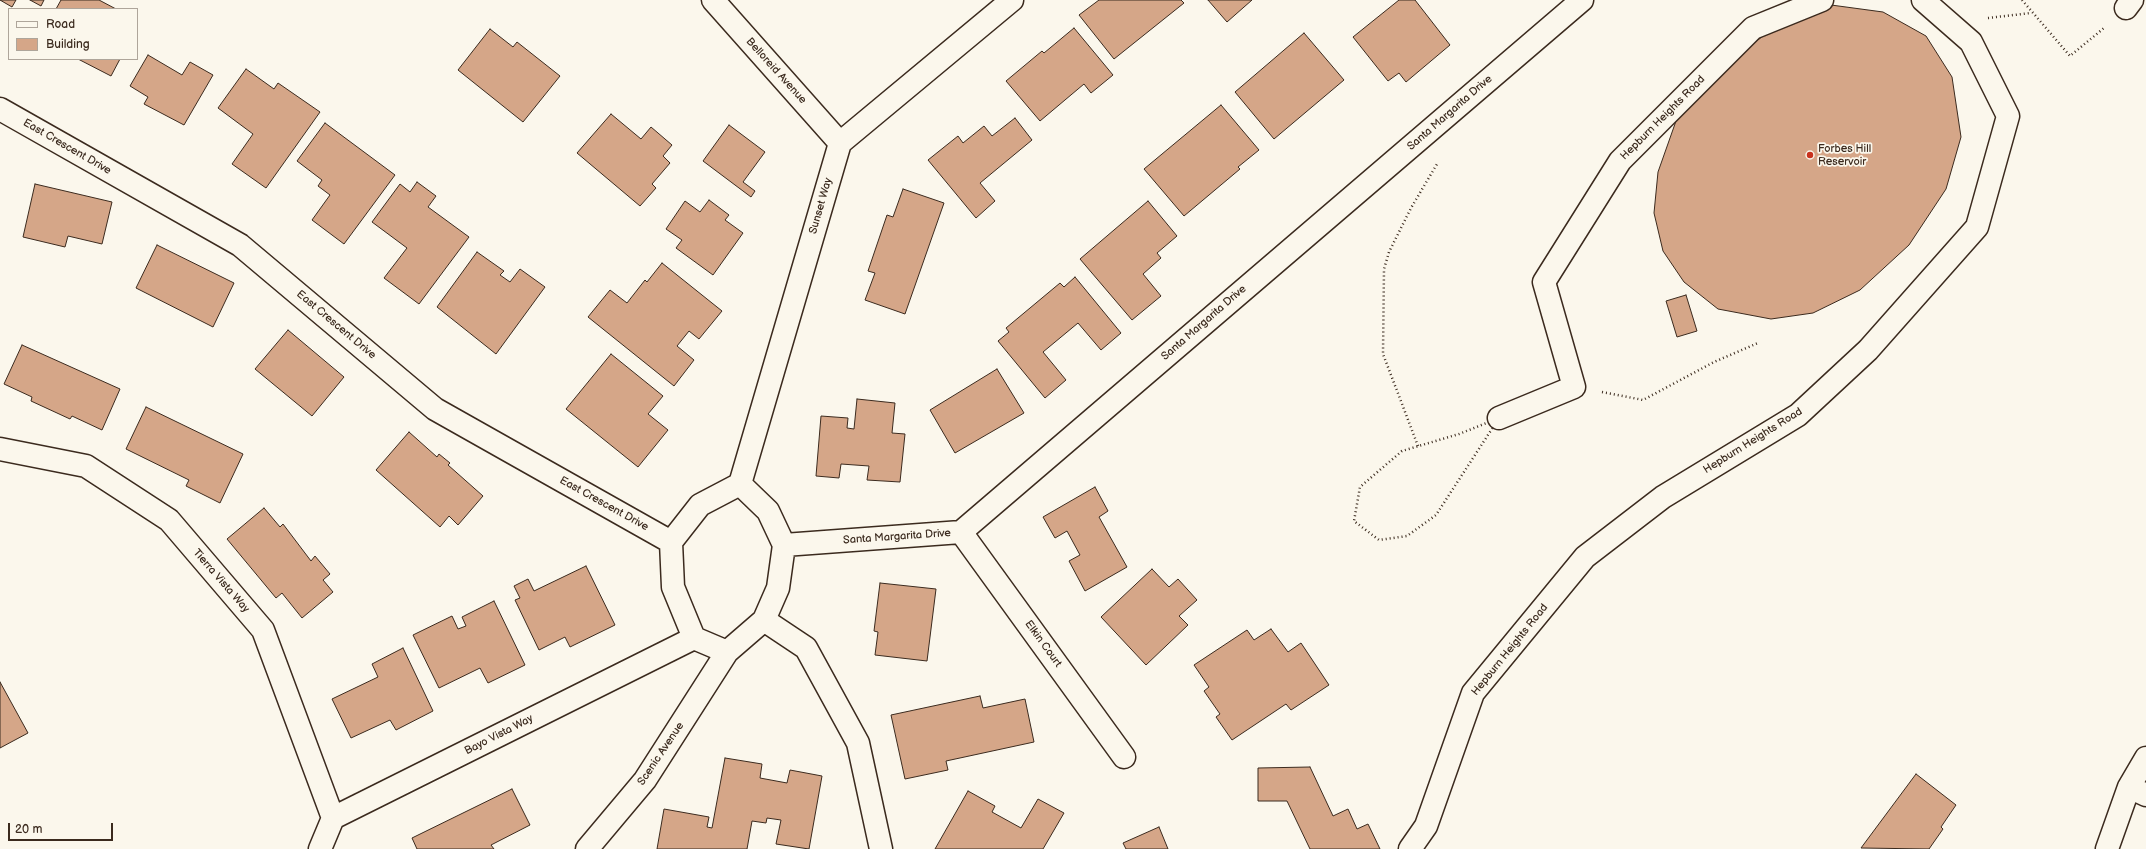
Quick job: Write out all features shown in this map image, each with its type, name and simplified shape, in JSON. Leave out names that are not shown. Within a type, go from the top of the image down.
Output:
[{"type":"street","name":"Belloreid Avenue","points":[[713,0],[840,143]]},
{"type":"street","points":[[840,143],[1012,0]]},
{"type":"street","name":"Santa Margarita Drive","points":[[784,545],[961,532],[1582,0]]},
{"type":"street","name":"Hepburn Heights Road","points":[[1574,387],[1544,282],[1620,161],[1753,28],[1822,0]]},
{"type":"street","name":"Hepburn Heights Road","points":[[1410,849],[1426,826],[1473,693],[1584,557],[1663,497],[1798,415],[1868,350],[1977,227],[2008,116],[1971,42],[1923,0]]},
{"type":"street","name":"East Crescent Drive","points":[[0,109],[240,245],[435,409],[671,542]]},
{"type":"street","name":"Sunset Way","points":[[740,484],[840,143]]},
{"type":"street","points":[[1499,418],[1574,387]]},
{"type":"street","name":"Tierra Vista Way","points":[[0,449],[86,466],[169,520],[263,630],[333,818]]},
{"type":"street","points":[[740,484],[768,511],[784,545],[778,588],[764,620],[727,652],[694,638],[673,587],[671,542],[700,504],[740,484]]},
{"type":"street","name":"Elkin Court","points":[[961,532],[1124,757]]},
{"type":"street","points":[[764,620],[806,648],[858,743],[881,849]]},
{"type":"street","name":"Bayo Vista Way","points":[[333,818],[694,638]]},
{"type":"street","name":"Scenic Avenue","points":[[587,849],[645,780],[727,652]]},
{"type":"street","points":[[2107,849],[2138,791],[2146,758]]},
{"type":"street","points":[[320,849],[333,818]]},
{"type":"path","points":[[2022,0],[2070,56],[2129,4]]},
{"type":"path","points":[[1418,446],[1383,354],[1384,269],[1389,252],[1411,208],[1437,167],[1441,120]]},
{"type":"path","points":[[1574,387],[1643,400],[1714,362],[1758,344]]},
{"type":"path","points":[[1499,418],[1436,515],[1408,536],[1379,540],[1354,521],[1360,487],[1402,451],[1459,434],[1499,418]]},
{"type":"building","points":[[0,0],[16,0],[12,7]]},
{"type":"building","points":[[30,0],[44,0],[41,6]]},
{"type":"building","points":[[61,0],[99,0],[114,8],[57,8]]},
{"type":"building","points":[[1099,0],[1181,0],[1184,3],[1114,59],[1079,15]]},
{"type":"building","points":[[1208,0],[1252,0],[1227,22]]},
{"type":"building","points":[[1399,0],[1415,0],[1450,45],[1406,82],[1399,73],[1388,81],[1353,37]]},
{"type":"building","name":"Forbes Hill Reservoir","points":[[1831,5],[1883,12],[1926,36],[1952,77],[1961,137],[1946,189],[1909,245],[1860,290],[1813,313],[1771,319],[1718,309],[1684,282],[1663,251],[1654,213],[1658,172],[1676,121],[1726,64],[1775,27]]},
{"type":"building","points":[[1074,28],[1113,75],[1091,93],[1084,84],[1040,121],[1006,81],[1042,51],[1044,53]]},
{"type":"building","points":[[490,29],[513,47],[517,42],[560,76],[523,122],[458,70]]},
{"type":"building","points":[[1304,33],[1344,80],[1274,139],[1235,92]]},
{"type":"building","points":[[148,55],[182,75],[190,62],[213,75],[184,125],[144,104],[148,97],[130,86]]},
{"type":"building","points":[[80,60],[119,60],[111,76]]},
{"type":"building","points":[[246,69],[274,89],[278,83],[320,112],[266,188],[232,164],[253,134],[218,108]]},
{"type":"building","points":[[1221,105],[1259,150],[1238,167],[1240,169],[1184,216],[1144,169]]},
{"type":"building","points":[[611,114],[641,139],[651,127],[672,145],[663,156],[670,163],[652,184],[656,188],[640,206],[577,153]]},
{"type":"building","points":[[1015,118],[1032,140],[980,183],[995,201],[976,218],[928,160],[958,136],[963,143],[984,126],[992,136]]},
{"type":"building","points":[[325,123],[395,175],[344,244],[312,220],[330,195],[318,186],[322,180],[297,161]]},
{"type":"building","points":[[729,125],[765,152],[743,182],[755,191],[751,197],[703,161]]},
{"type":"building","points":[[417,182],[436,196],[428,207],[469,237],[419,304],[384,278],[407,248],[372,222],[400,184],[410,192]]},
{"type":"building","points":[[35,184],[112,202],[102,244],[68,236],[65,247],[23,237]]},
{"type":"building","points":[[903,189],[944,203],[905,314],[865,300],[875,273],[868,271],[887,215],[893,217]]},
{"type":"building","points":[[709,200],[729,215],[725,220],[743,233],[713,275],[676,248],[682,240],[666,229],[685,201],[700,212]]},
{"type":"building","points":[[1148,201],[1177,236],[1157,253],[1161,258],[1143,274],[1161,296],[1132,320],[1080,259]]},
{"type":"building","points":[[157,245],[234,283],[213,327],[136,288]]},
{"type":"building","points":[[477,252],[504,271],[500,275],[510,282],[520,269],[545,287],[496,354],[437,307]]},
{"type":"building","points":[[662,263],[722,311],[699,339],[689,331],[677,346],[694,360],[674,386],[588,317],[610,290],[627,303],[645,280],[647,282]]},
{"type":"building","points":[[1075,277],[1121,333],[1101,350],[1078,323],[1043,352],[1066,380],[1045,398],[998,341],[1009,332],[1006,328],[1060,283],[1064,287]]},
{"type":"building","points":[[1686,295],[1697,331],[1677,337],[1666,301]]},
{"type":"building","points":[[288,330],[344,377],[312,416],[255,369]]},
{"type":"building","points":[[22,345],[120,389],[102,430],[72,416],[70,419],[31,401],[32,397],[4,384]]},
{"type":"building","points":[[611,354],[663,396],[648,414],[668,430],[638,467],[566,409]]},
{"type":"building","points":[[997,369],[1024,413],[955,453],[930,410]]},
{"type":"building","points":[[857,399],[895,403],[892,433],[905,434],[900,482],[867,480],[869,466],[841,464],[839,478],[816,476],[821,416],[848,418],[847,428],[854,429]]},
{"type":"building","points":[[146,407],[243,454],[220,503],[186,486],[189,480],[126,449]]},
{"type":"building","points":[[409,432],[437,457],[439,454],[450,463],[448,465],[483,496],[458,525],[449,516],[440,527],[376,470]]},
{"type":"building","points":[[1095,487],[1108,511],[1099,517],[1127,567],[1085,591],[1069,561],[1080,555],[1067,531],[1055,538],[1043,517]]},
{"type":"building","points":[[264,508],[280,527],[283,524],[311,561],[315,556],[330,574],[323,580],[333,592],[302,618],[282,593],[276,598],[227,539]]},
{"type":"building","points":[[586,566],[615,625],[570,647],[565,637],[539,650],[515,600],[520,598],[514,586],[528,579],[534,591]]},
{"type":"building","points":[[1152,569],[1169,587],[1178,579],[1197,600],[1179,616],[1188,625],[1146,665],[1101,617]]},
{"type":"building","points":[[880,583],[936,589],[927,661],[875,655],[878,632],[874,631]]},
{"type":"building","points":[[494,601],[525,665],[488,683],[480,668],[439,688],[413,635],[452,616],[458,629],[466,626],[462,617]]},
{"type":"building","points":[[1271,629],[1288,652],[1301,643],[1329,685],[1291,710],[1286,704],[1232,740],[1216,717],[1220,714],[1204,691],[1209,687],[1194,665],[1247,630],[1254,640]]},
{"type":"building","points":[[403,648],[433,711],[396,730],[390,720],[351,738],[332,699],[378,677],[372,664]]},
{"type":"building","points":[[0,682],[28,733],[0,748]]},
{"type":"building","points":[[980,696],[983,708],[1025,699],[1034,742],[946,761],[948,770],[905,779],[891,715]]},
{"type":"building","points":[[725,758],[762,764],[760,778],[787,783],[790,770],[822,776],[809,849],[776,844],[781,820],[767,818],[766,823],[752,821],[747,849],[657,849],[664,809],[709,817],[707,827],[712,828]]},
{"type":"building","points":[[1310,767],[1333,816],[1348,809],[1357,829],[1368,824],[1380,849],[1310,849],[1287,801],[1258,801],[1258,768]]},
{"type":"building","points":[[1916,774],[1956,805],[1941,827],[1943,829],[1929,849],[1861,848]]},
{"type":"building","points":[[512,789],[530,825],[491,845],[494,849],[417,849],[412,838]]},
{"type":"building","points":[[968,791],[995,806],[992,812],[1021,828],[1038,799],[1064,813],[1043,849],[935,849]]},
{"type":"building","points":[[1159,827],[1168,849],[1126,849],[1123,843]]},
{"type":"place","name":"Forbes Hill Reservoir","points":[[1810,155]]}]
